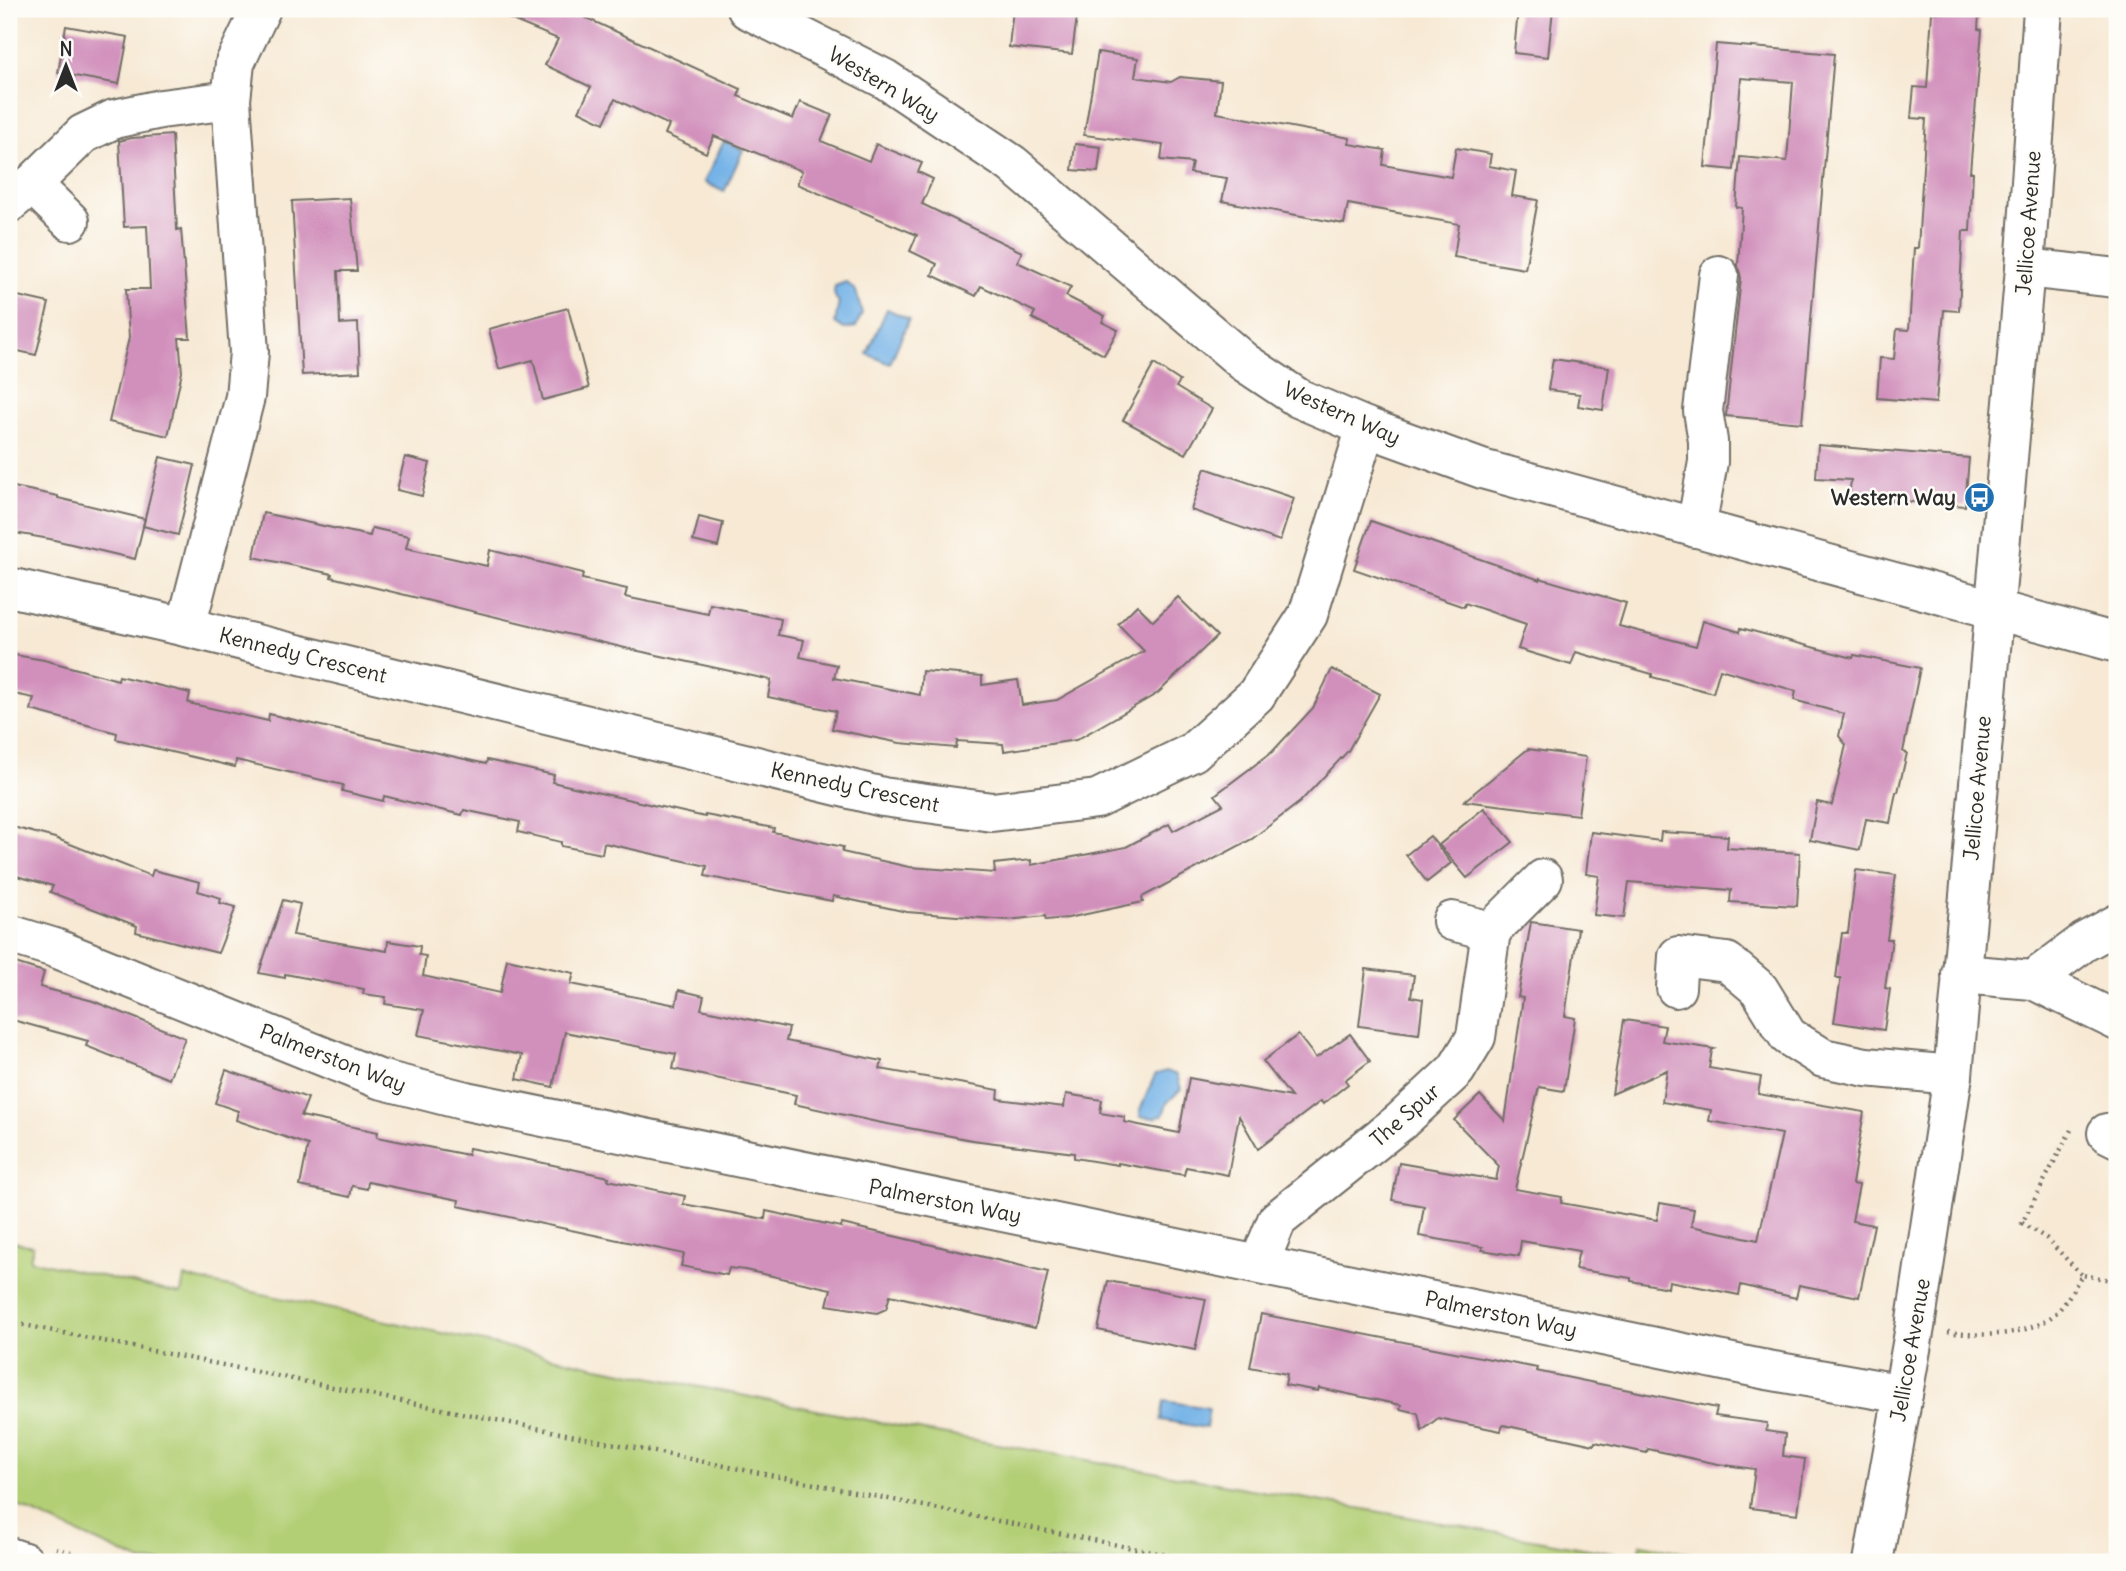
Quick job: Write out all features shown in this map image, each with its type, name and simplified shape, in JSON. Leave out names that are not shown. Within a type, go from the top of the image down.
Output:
[{"type":"street","points":[[186,627],[244,407],[249,352],[231,100],[235,63],[261,9]]},
{"type":"street","name":"Western Way","points":[[747,9],[885,79],[1000,156],[1244,362],[1297,398],[1366,427],[1482,469],[2117,643]]},
{"type":"street","name":"Jellicoe Avenue","points":[[1873,1562],[1915,1327],[1953,1075],[2025,268],[2043,9]]},
{"type":"street","points":[[70,220],[20,193],[83,134],[114,119],[161,109],[231,100]]},
{"type":"street","points":[[2025,268],[2117,278]]},
{"type":"street","points":[[1696,528],[1708,462],[1703,411],[1719,275]]},
{"type":"street","name":"Kennedy Crescent","points":[[9,587],[186,627],[883,797],[992,812],[1097,799],[1193,752],[1256,695],[1308,615],[1366,427]]},
{"type":"street","points":[[1452,920],[1491,931],[1543,879]]},
{"type":"street","points":[[2033,980],[2084,942],[2117,924]]},
{"type":"street","name":"The Spur","points":[[1259,1264],[1277,1220],[1401,1121],[1456,1070],[1476,1037],[1491,931]]},
{"type":"street","name":"Palmerston Way","points":[[9,934],[55,948],[379,1080],[768,1166],[1259,1264],[1749,1367],[1903,1394]]},
{"type":"street","points":[[1676,988],[1678,956],[1727,962],[1759,989],[1788,1036],[1823,1058],[1866,1068],[1953,1075]]},
{"type":"street","points":[[1961,974],[2033,980],[2117,1021]]},
{"type":"street","points":[[9,1557],[24,1562]]},
{"type":"path","points":[[2112,1136],[2104,1140],[2074,1126],[2022,1223],[2046,1238],[2082,1275],[2117,1281]]},
{"type":"path","points":[[1915,1327],[1969,1335],[2005,1334],[2038,1324],[2057,1312],[2082,1275]]},
{"type":"path","points":[[9,1322],[1202,1562]]},
{"type":"green space","points":[[9,1241],[33,1246],[30,1260],[181,1294],[184,1277],[598,1367],[924,1431],[1639,1558],[1641,1544],[1735,1562],[142,1562],[9,1502]]},
{"type":"water","points":[[724,141],[743,150],[724,192],[704,182]]},
{"type":"water","points":[[846,282],[856,291],[862,313],[856,327],[844,329],[835,323],[839,302],[834,291],[835,286]]},
{"type":"water","points":[[887,309],[909,319],[890,364],[867,354]]},
{"type":"water","points":[[1166,1071],[1177,1075],[1181,1089],[1167,1103],[1163,1115],[1155,1118],[1140,1117],[1140,1110],[1155,1075]]},
{"type":"water","points":[[1164,1401],[1209,1408],[1206,1428],[1161,1420]]},
{"type":"building","points":[[486,9],[567,9],[741,89],[738,96],[793,119],[800,102],[832,115],[821,141],[869,161],[876,144],[922,163],[918,172],[933,179],[922,204],[1022,252],[1017,262],[1071,287],[1066,296],[1105,316],[1102,322],[1118,330],[1104,355],[1032,318],[1035,312],[981,286],[976,296],[932,275],[937,264],[910,251],[917,235],[797,184],[802,171],[714,136],[706,153],[665,134],[669,125],[615,99],[604,123],[579,111],[591,87],[545,65],[558,39]]},
{"type":"building","points":[[1013,9],[1051,12],[1051,9],[1078,9],[1072,54],[1009,47]]},
{"type":"building","points":[[1518,9],[1553,9],[1548,57],[1514,53]]},
{"type":"building","points":[[1932,12],[1979,15],[1978,29],[1982,30],[1970,172],[1973,172],[1970,231],[1963,231],[1959,311],[1944,310],[1936,403],[1877,398],[1880,358],[1894,359],[1897,329],[1909,330],[1914,248],[1918,248],[1926,119],[1911,118],[1914,87],[1927,88]]},
{"type":"building","points":[[66,26],[128,37],[119,84],[58,73]]},
{"type":"building","points":[[1716,44],[1834,54],[1802,423],[1726,416],[1741,278],[1738,265],[1742,208],[1736,207],[1740,157],[1787,161],[1793,82],[1741,78],[1734,170],[1705,167]]},
{"type":"building","points":[[1098,52],[1138,58],[1135,77],[1171,82],[1180,77],[1221,81],[1217,113],[1350,138],[1349,144],[1385,150],[1383,165],[1451,177],[1456,148],[1491,154],[1489,166],[1516,171],[1512,196],[1538,200],[1525,269],[1454,257],[1459,224],[1348,204],[1344,224],[1222,201],[1227,178],[1190,173],[1192,163],[1161,160],[1163,145],[1084,135]]},
{"type":"building","points":[[172,135],[177,230],[181,229],[190,338],[179,338],[182,372],[168,436],[109,422],[129,338],[126,289],[150,289],[147,226],[124,227],[119,141]]},
{"type":"building","points":[[1075,144],[1101,147],[1098,172],[1072,170]]},
{"type":"building","points":[[350,198],[357,271],[338,271],[340,324],[358,323],[360,372],[302,375],[292,201]]},
{"type":"building","points":[[9,294],[49,303],[36,355],[9,349]]},
{"type":"building","points":[[568,308],[589,388],[543,400],[533,360],[499,369],[489,329]]},
{"type":"building","points":[[1553,359],[1609,367],[1603,410],[1578,406],[1580,394],[1548,390]]},
{"type":"building","points":[[1154,364],[1180,381],[1176,387],[1212,409],[1186,454],[1123,420]]},
{"type":"building","points":[[1818,445],[1969,458],[1965,506],[1849,497],[1851,480],[1816,478]]},
{"type":"building","points":[[160,457],[195,465],[178,535],[143,526]]},
{"type":"building","points":[[405,457],[430,463],[422,496],[397,490]]},
{"type":"building","points":[[1205,468],[1294,498],[1280,541],[1191,510]]},
{"type":"building","points":[[9,486],[145,519],[135,559],[9,532]]},
{"type":"building","points":[[263,513],[370,536],[372,528],[409,536],[406,548],[487,566],[490,550],[583,573],[582,579],[627,589],[625,597],[708,614],[710,604],[781,619],[778,635],[804,640],[800,657],[837,665],[834,678],[920,695],[922,671],[982,676],[982,685],[1018,680],[1022,705],[1057,700],[1144,651],[1118,624],[1137,605],[1153,621],[1178,597],[1217,636],[1158,693],[1076,740],[1004,751],[1003,744],[957,741],[956,748],[900,743],[832,729],[836,711],[768,697],[771,680],[625,648],[254,557]]},
{"type":"building","points":[[699,517],[723,523],[718,547],[693,541]]},
{"type":"building","points":[[1371,521],[1540,580],[1626,603],[1619,626],[1696,646],[1703,621],[1740,632],[1741,628],[1853,658],[1854,655],[1920,668],[1903,752],[1907,753],[1890,823],[1866,819],[1860,850],[1810,840],[1817,802],[1832,805],[1846,745],[1839,736],[1844,714],[1794,700],[1796,691],[1720,669],[1713,693],[1652,677],[1652,674],[1576,652],[1571,665],[1518,649],[1526,624],[1465,603],[1464,607],[1354,569]]},
{"type":"building","points":[[9,654],[44,660],[118,680],[119,676],[190,693],[188,703],[268,721],[269,714],[486,764],[487,760],[554,775],[552,782],[705,817],[774,828],[773,832],[843,847],[842,852],[909,867],[995,873],[994,864],[1031,860],[1031,865],[1126,847],[1169,824],[1173,831],[1223,805],[1215,795],[1272,752],[1313,708],[1332,669],[1380,694],[1348,751],[1300,802],[1252,839],[1142,897],[1143,902],[1068,918],[1046,920],[1045,916],[1007,920],[907,912],[833,896],[832,901],[705,876],[707,866],[604,843],[602,854],[561,846],[561,842],[518,832],[520,822],[464,810],[462,815],[384,796],[383,801],[342,791],[343,785],[236,760],[235,767],[116,739],[117,733],[31,710],[34,698],[9,693]]},
{"type":"building","points":[[1528,749],[1586,757],[1578,815],[1464,801]]},
{"type":"building","points":[[1484,808],[1513,842],[1467,878],[1439,845]]},
{"type":"building","points":[[9,826],[55,838],[151,876],[153,870],[200,882],[198,891],[221,898],[220,903],[236,907],[218,953],[136,932],[137,926],[50,892],[53,886],[9,874]]},
{"type":"building","points":[[1591,832],[1660,841],[1661,832],[1728,836],[1727,848],[1800,853],[1797,906],[1730,902],[1731,890],[1629,882],[1624,918],[1594,915],[1599,876],[1586,874]]},
{"type":"building","points":[[1430,836],[1451,863],[1427,882],[1406,855]]},
{"type":"building","points":[[1856,870],[1896,875],[1887,939],[1892,939],[1885,988],[1890,989],[1884,1030],[1834,1022],[1841,978],[1836,978],[1842,933],[1848,933]]},
{"type":"building","points":[[283,900],[300,904],[293,935],[387,951],[388,941],[420,946],[419,955],[426,956],[423,976],[500,993],[507,959],[574,973],[571,984],[676,1005],[679,990],[704,996],[701,1009],[789,1028],[786,1041],[882,1061],[880,1069],[999,1090],[998,1099],[1064,1107],[1066,1094],[1102,1100],[1100,1113],[1125,1117],[1124,1122],[1179,1133],[1189,1078],[1291,1097],[1263,1061],[1298,1035],[1316,1058],[1350,1034],[1370,1061],[1345,1080],[1348,1084],[1323,1104],[1321,1101],[1258,1149],[1239,1116],[1228,1175],[1186,1167],[1184,1175],[1074,1158],[1074,1153],[972,1140],[877,1122],[794,1104],[796,1095],[673,1069],[676,1054],[565,1032],[553,1087],[517,1079],[522,1055],[418,1035],[424,1010],[385,1004],[386,997],[363,994],[364,989],[285,974],[285,978],[259,973]]},
{"type":"building","points":[[1531,922],[1578,929],[1565,1016],[1575,1018],[1564,1091],[1539,1087],[1515,1189],[1562,1197],[1561,1203],[1657,1220],[1660,1203],[1694,1209],[1691,1226],[1758,1240],[1782,1134],[1709,1121],[1711,1110],[1662,1102],[1667,1070],[1612,1094],[1624,1020],[1665,1026],[1662,1041],[1714,1049],[1709,1068],[1761,1077],[1758,1094],[1864,1112],[1852,1184],[1859,1185],[1852,1221],[1874,1225],[1859,1297],[1799,1285],[1796,1298],[1741,1285],[1739,1295],[1669,1281],[1668,1288],[1631,1281],[1631,1278],[1575,1269],[1579,1251],[1521,1241],[1519,1256],[1419,1236],[1424,1206],[1392,1200],[1399,1163],[1496,1180],[1499,1166],[1454,1120],[1480,1095],[1505,1121],[1523,998],[1518,997]]},
{"type":"building","points":[[9,961],[44,972],[40,987],[93,1001],[185,1038],[169,1079],[86,1046],[88,1041],[9,1019]]},
{"type":"building","points":[[1366,969],[1414,975],[1411,997],[1423,999],[1419,1034],[1359,1026]]},
{"type":"building","points":[[226,1070],[308,1098],[301,1116],[378,1132],[377,1137],[468,1155],[469,1148],[539,1162],[685,1196],[683,1204],[765,1219],[766,1211],[841,1227],[842,1224],[1048,1272],[1035,1328],[890,1295],[886,1309],[877,1313],[827,1305],[831,1289],[745,1270],[729,1268],[727,1275],[681,1266],[684,1254],[458,1206],[459,1200],[368,1182],[367,1189],[352,1186],[350,1197],[300,1186],[308,1145],[236,1120],[238,1111],[215,1103]]},
{"type":"building","points":[[1108,1281],[1206,1299],[1195,1350],[1098,1330]]},
{"type":"building","points":[[1261,1314],[1537,1368],[1536,1371],[1717,1408],[1715,1416],[1767,1423],[1766,1431],[1785,1434],[1783,1456],[1805,1459],[1798,1514],[1750,1508],[1755,1469],[1648,1449],[1647,1453],[1595,1442],[1594,1445],[1503,1425],[1501,1431],[1438,1418],[1422,1431],[1418,1413],[1400,1409],[1401,1405],[1319,1388],[1318,1391],[1285,1385],[1287,1374],[1250,1367]]},
{"type":"place","name":"Western Way","points":[[1979,497]]}]
